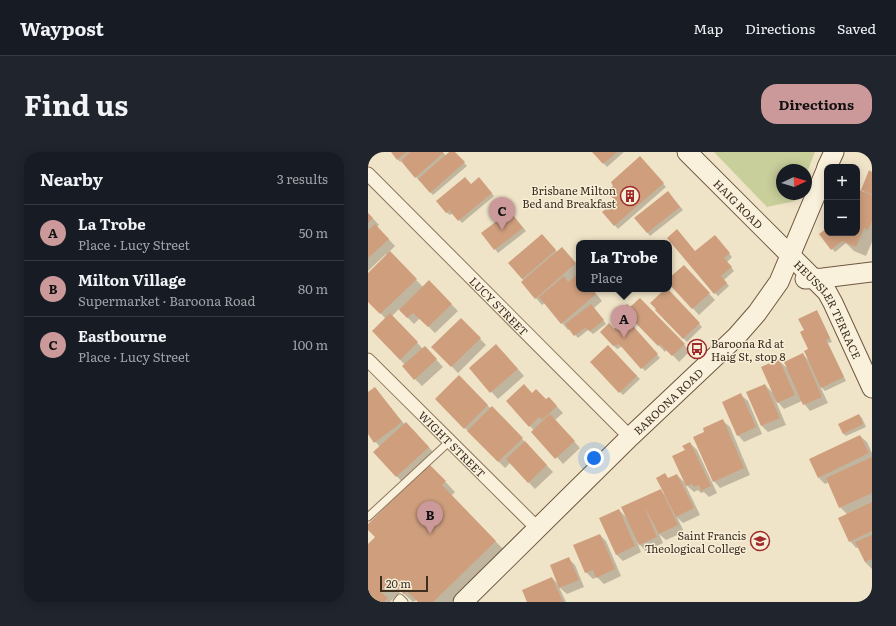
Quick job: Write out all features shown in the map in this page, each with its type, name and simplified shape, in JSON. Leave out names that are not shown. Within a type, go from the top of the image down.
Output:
[{"type":"street","name":"HAIG ROAD","points":[[687,152],[790,256]]},
{"type":"street","name":"BAROONA ROAD","points":[[828,164],[834,152]]},
{"type":"street","name":"LUCY STREET","points":[[368,174],[630,437]]},
{"type":"street","name":"BAROONA ROAD","points":[[462,602],[630,437],[736,337],[757,313],[782,276],[824,174]]},
{"type":"street","name":"HEUSSLER TERRACE","points":[[790,256],[826,292],[830,298],[872,388]]},
{"type":"street","points":[[775,287],[781,282],[789,280],[872,272]]},
{"type":"street","name":"WIGHT STREET","points":[[368,360],[537,528]]},
{"type":"lane","points":[[368,517],[450,441]]},
{"type":"green space","points":[[714,152],[815,152],[810,164],[776,164],[776,200],[795,200],[767,207]]},
{"type":"building","points":[[391,152],[407,152],[397,160]]},
{"type":"building","points":[[410,152],[443,153],[415,178],[401,161]]},
{"type":"building","points":[[449,152],[455,152],[465,162],[430,193],[418,179]]},
{"type":"building","points":[[592,152],[617,152],[603,164]]},
{"type":"building","name":"Brisbane Milton Bed and Breakfast","points":[[640,156],[664,183],[614,226],[602,212],[615,201],[607,191],[613,186],[611,182]]},
{"type":"building","points":[[869,170],[872,172],[872,194],[861,190]]},
{"type":"building","points":[[465,177],[471,184],[479,177],[492,193],[458,221],[449,210],[446,213],[436,201]]},
{"type":"building","points":[[860,190],[872,195],[872,221],[868,230],[864,228],[856,247],[842,241],[831,250],[819,234],[824,230],[824,236],[860,236]]},
{"type":"building","points":[[668,191],[680,207],[647,233],[634,218]]},
{"type":"building","points":[[510,211],[523,228],[494,250],[481,233]]},
{"type":"building","points":[[368,213],[373,218],[368,223]]},
{"type":"building","points":[[375,224],[389,239],[368,258],[368,230]]},
{"type":"building","points":[[677,229],[695,251],[715,235],[730,253],[724,258],[732,267],[721,276],[727,283],[714,294],[672,244],[672,240],[669,240],[667,238]]},
{"type":"building","points":[[542,234],[556,250],[522,279],[508,263]]},
{"type":"building","points":[[562,247],[576,263],[535,299],[521,282]]},
{"type":"building","points":[[390,251],[417,279],[380,314],[368,302],[368,273]]},
{"type":"building","points":[[684,265],[710,293],[692,309],[672,287],[672,275]]},
{"type":"building","points":[[576,275],[576,292],[594,292],[596,294],[561,324],[539,297],[564,276],[568,282]]},
{"type":"building","points":[[429,280],[452,304],[428,327],[413,313],[407,318],[399,310]]},
{"type":"building","points":[[662,292],[671,292],[700,323],[683,339],[650,303]]},
{"type":"building","points":[[640,298],[685,344],[672,356],[660,344],[658,346],[622,309],[627,304],[630,307]]},
{"type":"building","points":[[591,304],[604,320],[590,331],[585,328],[574,336],[565,324]]},
{"type":"building","points":[[817,310],[830,338],[826,340],[844,377],[821,388],[804,351],[808,349],[800,332],[804,330],[798,319]]},
{"type":"building","points":[[390,313],[418,342],[400,360],[372,331]]},
{"type":"building","points":[[461,318],[481,338],[451,367],[431,347]]},
{"type":"building","points":[[626,318],[658,354],[641,369],[619,344],[613,346],[600,332],[609,323],[614,329]]},
{"type":"building","points":[[496,344],[518,369],[490,393],[469,368]]},
{"type":"building","points":[[608,345],[637,376],[619,393],[590,362]]},
{"type":"building","points":[[425,346],[437,359],[414,380],[402,366]]},
{"type":"building","points":[[803,353],[822,397],[803,405],[784,362]]},
{"type":"building","points":[[779,359],[795,395],[777,403],[761,367]]},
{"type":"building","points":[[459,375],[488,405],[464,429],[435,399]]},
{"type":"building","points":[[524,384],[532,393],[536,389],[546,399],[549,397],[557,406],[542,420],[539,417],[529,427],[506,401]]},
{"type":"building","points":[[765,384],[780,418],[761,426],[746,392]]},
{"type":"building","points":[[375,387],[402,422],[374,443],[368,434],[368,392]]},
{"type":"building","points":[[741,393],[756,427],[737,436],[722,402]]},
{"type":"building","points":[[492,406],[523,438],[498,462],[467,431]]},
{"type":"building","points":[[550,414],[575,441],[555,459],[531,432]]},
{"type":"building","points":[[859,414],[863,424],[843,434],[838,424]]},
{"type":"building","points":[[723,419],[744,468],[713,482],[693,437],[704,432],[703,428]]},
{"type":"building","points":[[406,422],[429,447],[396,477],[373,452]]},
{"type":"building","points":[[860,435],[869,453],[818,478],[809,459]]},
{"type":"building","points":[[525,441],[547,465],[528,483],[506,459]]},
{"type":"building","points":[[690,442],[711,486],[701,491],[699,485],[694,487],[692,484],[686,486],[672,456],[685,450],[682,446]]},
{"type":"building","points":[[872,457],[872,493],[839,508],[826,478]]},
{"type":"building","points":[[429,464],[446,481],[442,485],[496,541],[433,602],[418,602],[407,591],[404,594],[391,582],[381,592],[388,598],[384,602],[368,602],[368,544],[375,537],[368,530],[368,524]]},
{"type":"building","points":[[665,473],[668,478],[677,474],[694,508],[676,517],[656,478]]},
{"type":"building","points":[[661,489],[678,525],[659,534],[644,506],[657,537],[639,545],[621,507]]},
{"type":"building","points":[[872,502],[872,531],[849,542],[838,518]]},
{"type":"building","points":[[619,509],[635,546],[616,555],[599,518]]},
{"type":"building","points":[[600,534],[615,569],[596,578],[593,570],[585,573],[573,545]]},
{"type":"building","points":[[872,535],[872,559],[865,562],[855,542]]},
{"type":"building","points":[[569,557],[579,580],[559,588],[550,565]]},
{"type":"building","points":[[552,577],[563,602],[527,602],[522,590]]},
{"type":"place","name":"Brisbane Milton Bed and Breakfast","points":[[630,196]]},
{"type":"place","name":"Eastbourne","points":[[502,230]]},
{"type":"place","name":"La Trobe","points":[[624,338]]},
{"type":"place","name":"Baroona Rd at Haig St, stop 8","points":[[697,349]]},
{"type":"place","name":"Milton Village","points":[[430,534]]},
{"type":"place","name":"Saint Francis Theological College","points":[[760,541]]}]
